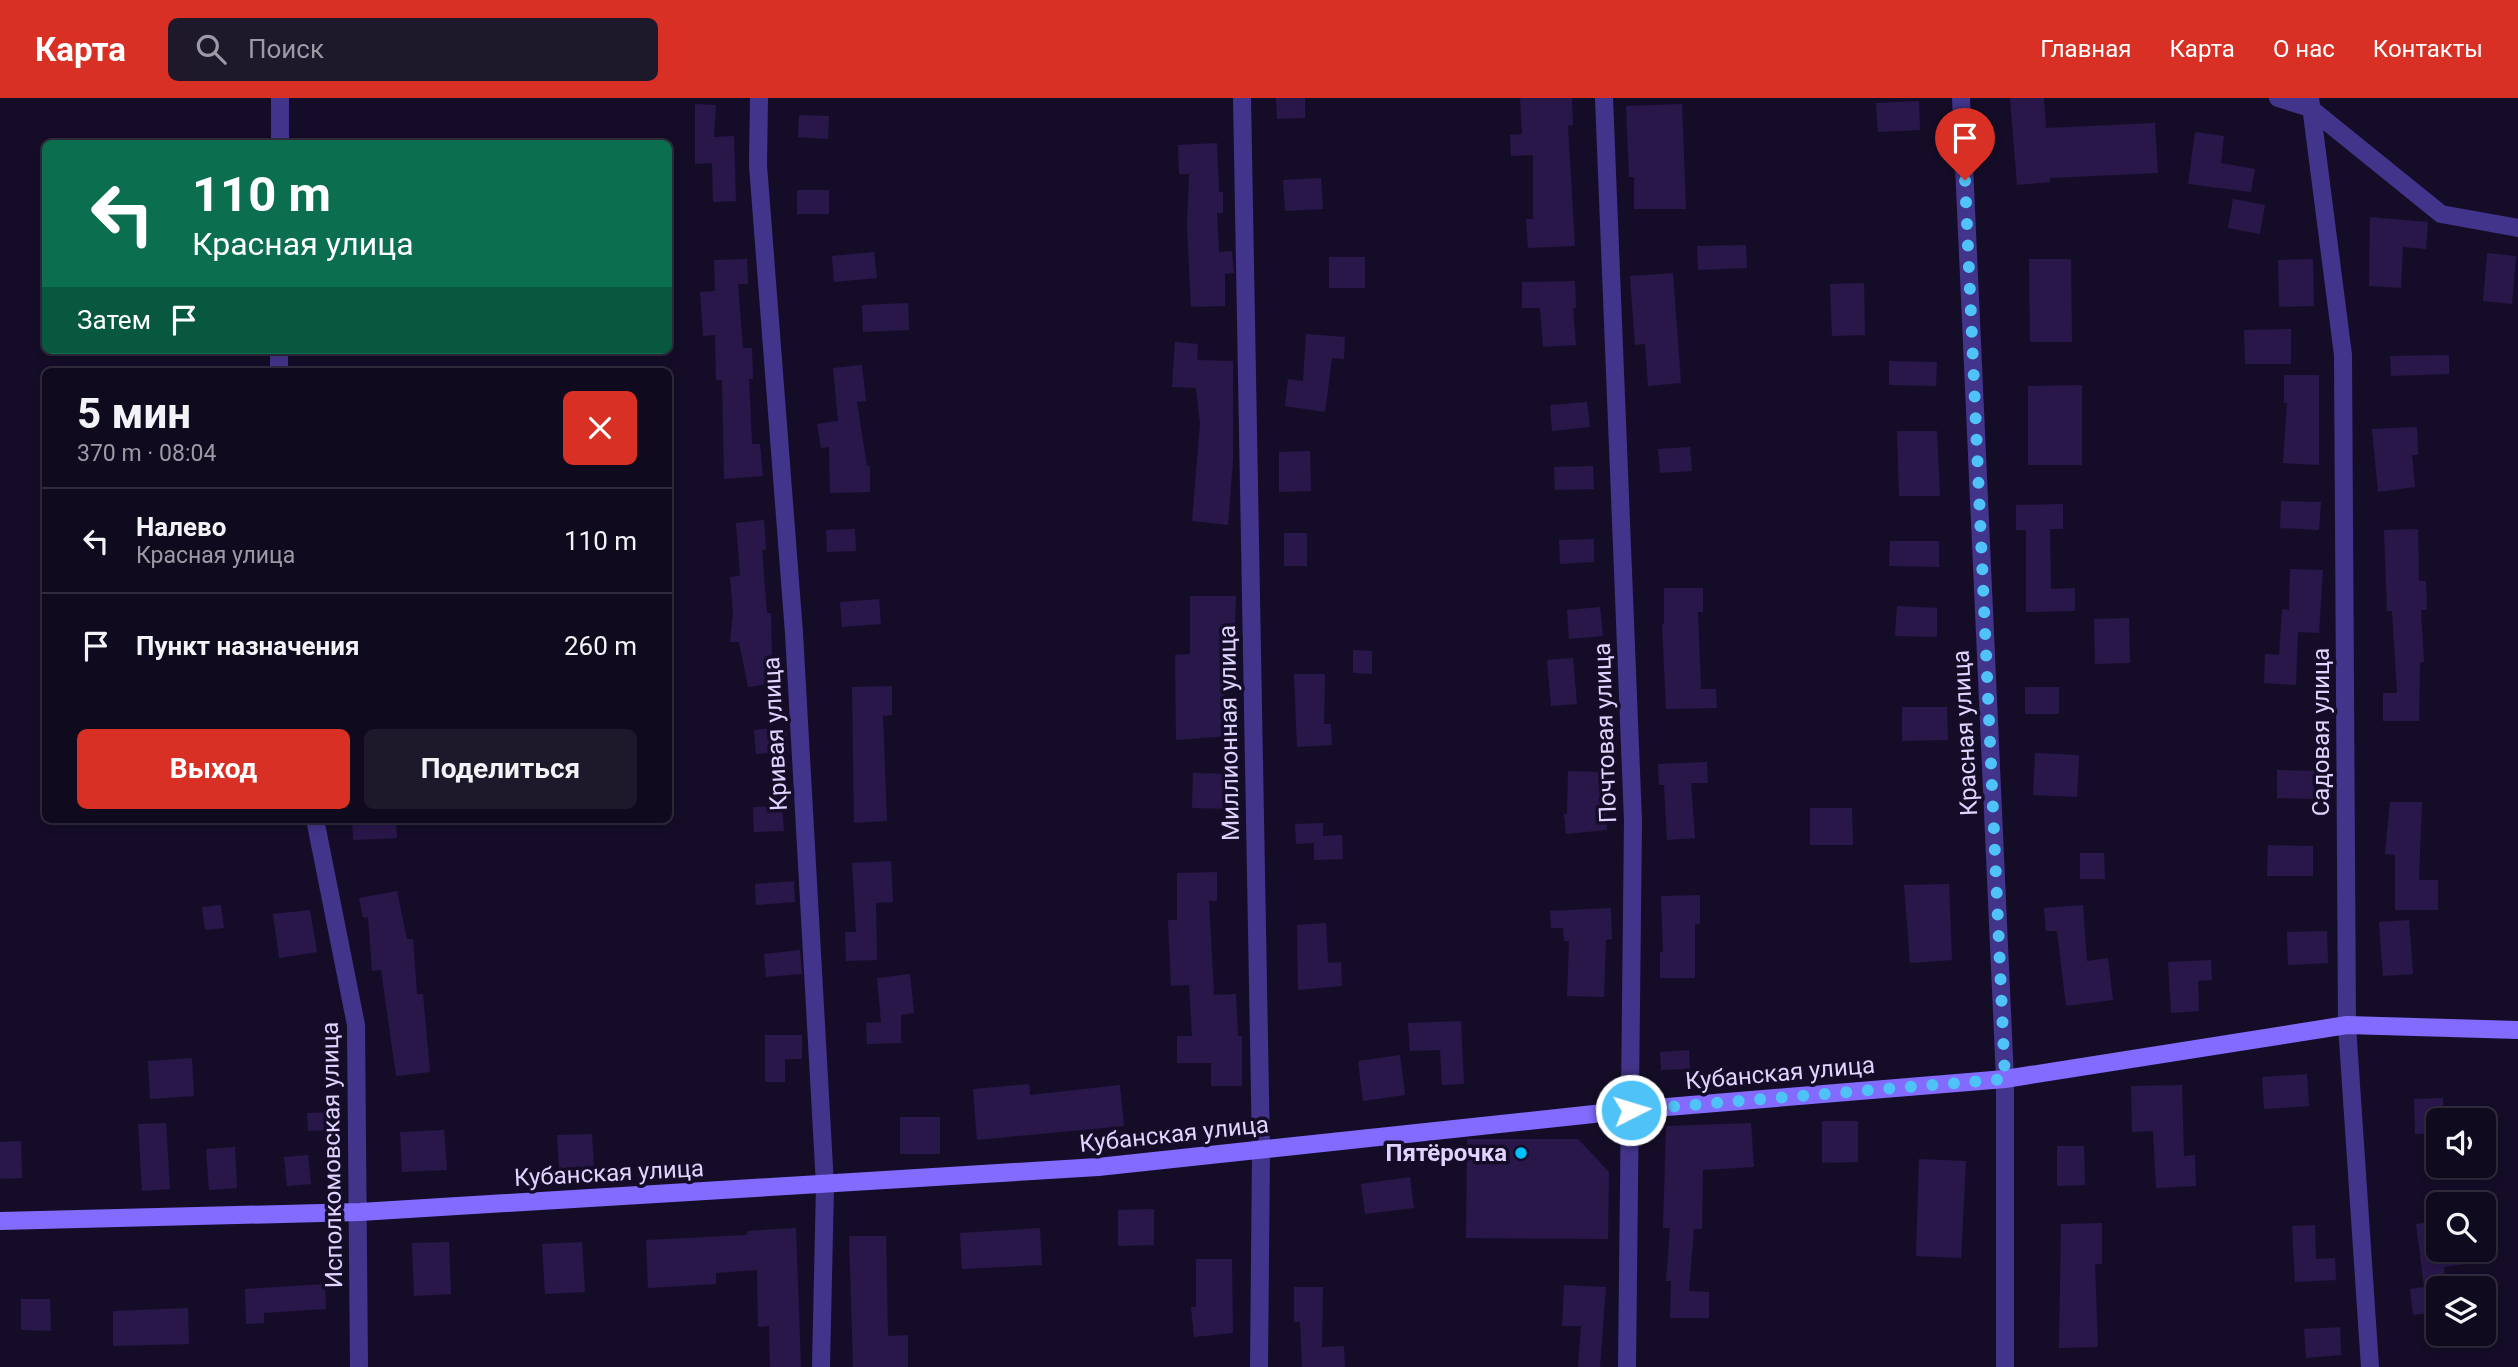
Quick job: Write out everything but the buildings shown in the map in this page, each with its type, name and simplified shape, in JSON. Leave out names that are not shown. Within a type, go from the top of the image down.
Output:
[{"type":"main road","name":"Кубанская улица","points":[[0,1221],[360,1212],[1098,1167],[1631,1110],[2005,1079],[2347,1025],[2518,1030]]},
{"type":"street","points":[[280,98],[280,140]]},
{"type":"street","name":"Кривая улица","points":[[759,98],[758,164],[794,633],[825,1185],[821,1367]]},
{"type":"street","name":"Миллионная улица","points":[[1242,98],[1261,1151],[1259,1367]]},
{"type":"street","name":"Почтовая улица","points":[[1604,98],[1633,821],[1627,1367]]},
{"type":"street","name":"Красная улица","points":[[1961,98],[2005,1079],[2006,1367]]},
{"type":"street","points":[[2278,98],[2310,103],[2441,214],[2518,228]]},
{"type":"street","name":"Садовая улица","points":[[2310,103],[2343,355],[2347,1025],[2370,1367]]},
{"type":"street","name":"Исполкомовская улица","points":[[316,823],[356,1025],[360,1212],[359,1367]]},
{"type":"place","name":"Пятёрочка","points":[[1521,1153]]},
{"type":"route","points":[[1631,1110],[2005,1079],[1965,180]]}]
